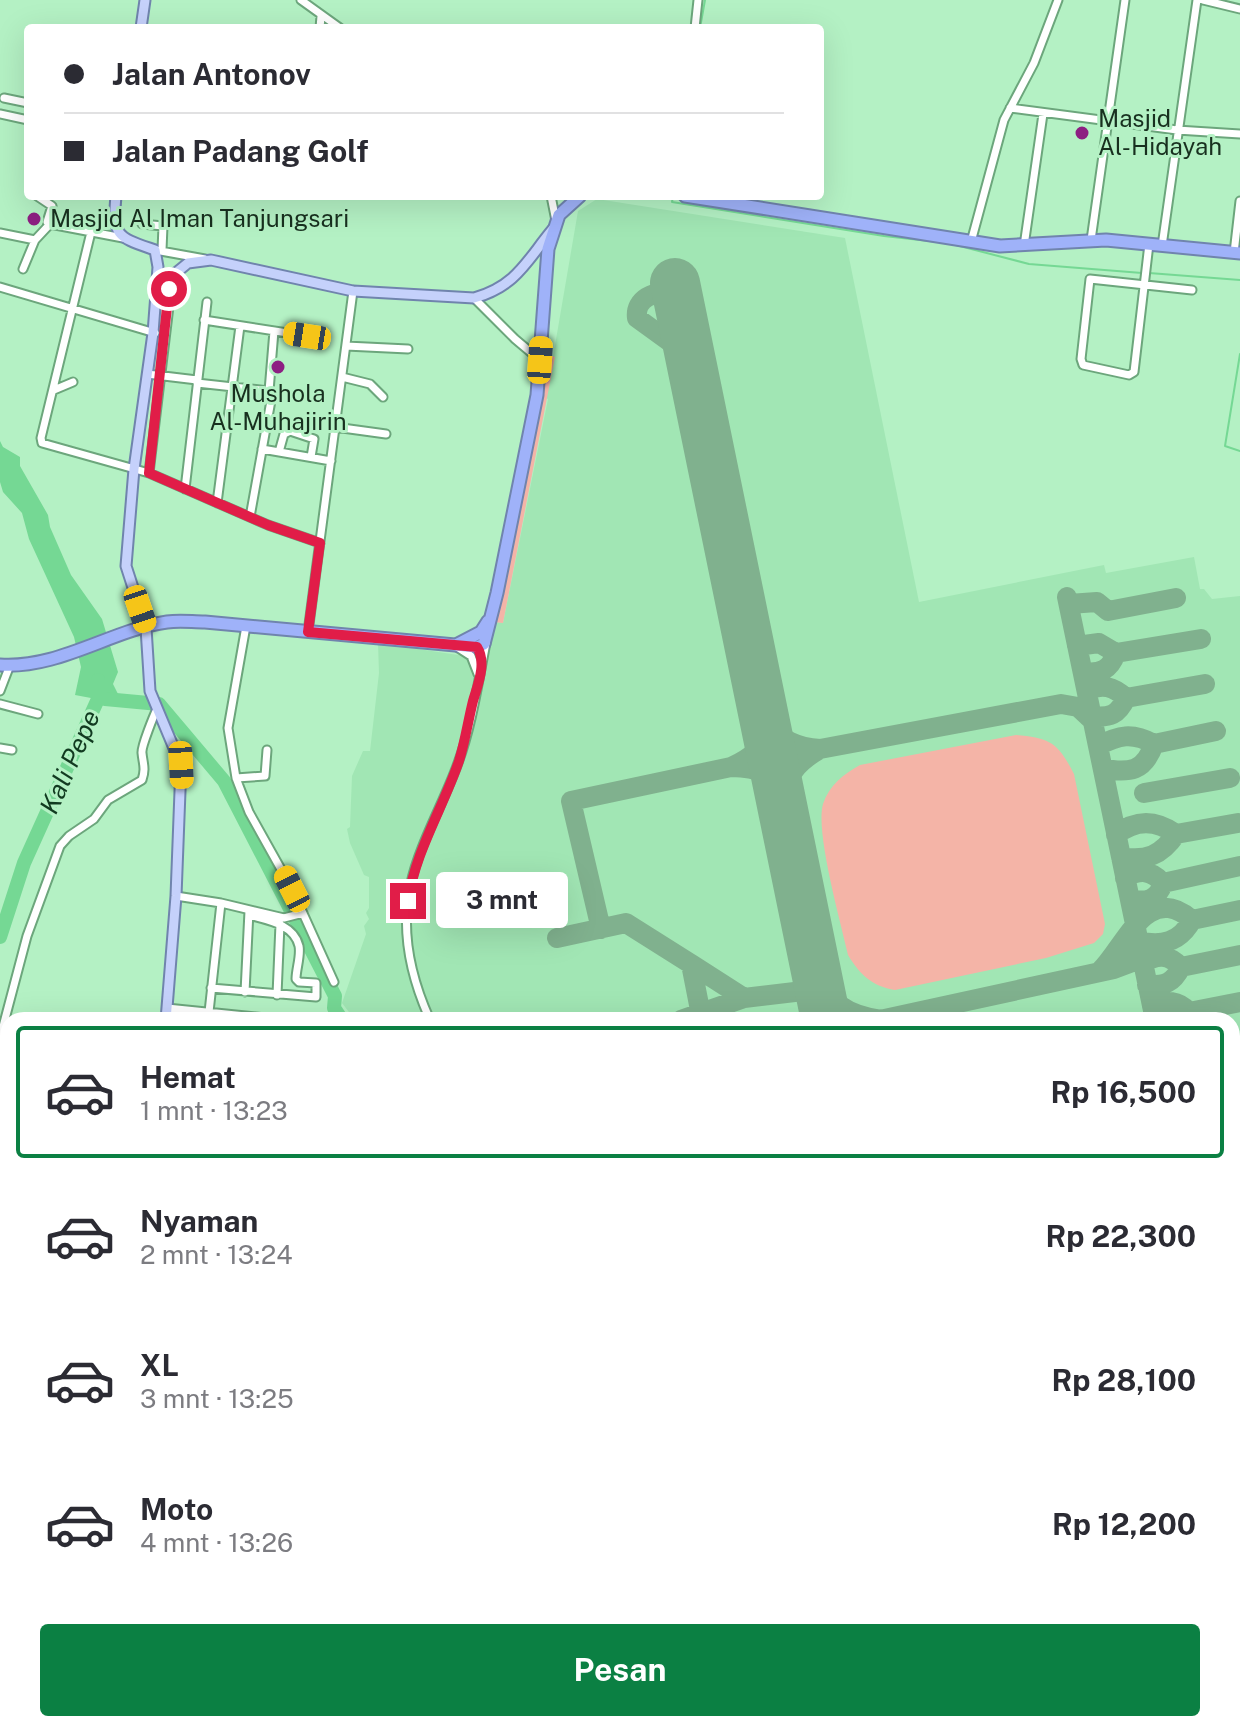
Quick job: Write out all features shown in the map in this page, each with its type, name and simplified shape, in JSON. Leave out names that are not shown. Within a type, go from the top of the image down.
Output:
[{"type":"highway","points":[[5,665],[49,659],[172,622],[454,646],[481,644],[492,612],[537,395],[548,249],[554,226],[563,209],[575,200]]},
{"type":"highway","points":[[710,200],[1000,246],[1091,240],[1237,253]]},
{"type":"highway","points":[[454,646],[467,642],[481,632],[492,612]]},
{"type":"main road","points":[[144,24],[145,0]]},
{"type":"main road","points":[[116,200],[115,224],[123,238],[158,250],[160,286],[134,469],[126,566],[146,628],[150,691],[181,765],[176,896],[167,1012]]},
{"type":"main road","points":[[160,286],[188,263],[211,260],[353,291],[474,298],[493,291],[522,271],[554,226]]},
{"type":"street","points":[[301,0],[334,24]]},
{"type":"street","points":[[695,24],[698,0]]},
{"type":"street","points":[[971,242],[1004,120],[1043,44],[1058,0]]},
{"type":"street","points":[[1091,240],[1125,0]]},
{"type":"street","points":[[1192,290],[1145,283],[1089,280],[1081,359],[1083,365],[1129,375],[1133,373],[1145,283],[1146,273],[1156,245],[1197,0]]},
{"type":"street","points":[[1203,0],[1240,9]]},
{"type":"street","points":[[320,24],[321,16]]},
{"type":"street","points":[[4,98],[24,102]]},
{"type":"street","points":[[1010,108],[1177,130],[1240,134]]},
{"type":"street","points":[[0,114],[24,119]]},
{"type":"street","points":[[1024,246],[1043,114]]},
{"type":"street","points":[[43,200],[52,206],[47,222],[49,225]]},
{"type":"street","points":[[551,200],[554,226]]},
{"type":"street","points":[[1237,253],[1240,201]]},
{"type":"street","points":[[142,224],[163,226],[158,250],[211,260]]},
{"type":"street","points":[[23,269],[35,240],[49,225],[123,238]]},
{"type":"street","points":[[91,232],[42,443],[149,473],[250,517],[320,543]]},
{"type":"street","points":[[0,233],[35,240]]},
{"type":"street","points":[[149,473],[170,298],[169,289],[160,286]]},
{"type":"street","points":[[0,287],[165,335]]},
{"type":"street","points":[[308,632],[353,291]]},
{"type":"street","points":[[474,298],[540,360]]},
{"type":"street","points":[[185,489],[207,302]]},
{"type":"street","points":[[204,320],[307,336]]},
{"type":"street","points":[[217,503],[240,326]]},
{"type":"street","points":[[250,517],[272,395],[269,391],[274,331]]},
{"type":"street","points":[[346,346],[408,349]]},
{"type":"street","points":[[147,374],[269,391]]},
{"type":"street","points":[[342,377],[370,384],[383,397]]},
{"type":"street","points":[[54,390],[73,382]]},
{"type":"street","points":[[335,427],[386,434]]},
{"type":"street","points":[[279,452],[284,434],[289,431],[314,439],[311,457]]},
{"type":"street","points":[[262,449],[331,461]]},
{"type":"street","points":[[136,454],[151,456]]},
{"type":"street","points":[[246,626],[228,728],[236,778],[249,812],[282,870],[295,915],[334,982]]},
{"type":"street","points":[[426,1012],[418,994],[409,952],[407,923],[410,884],[459,760],[479,680],[481,644]]},
{"type":"street","points":[[454,646],[471,656],[479,680]]},
{"type":"street","points":[[0,691],[5,665]]},
{"type":"street","points":[[0,704],[38,714]]},
{"type":"street","points":[[7,1012],[27,936],[60,846],[94,819],[108,800],[142,780],[145,766],[142,745],[150,733],[157,708]]},
{"type":"street","points":[[0,748],[12,750]]},
{"type":"street","points":[[236,778],[265,776],[267,750]]},
{"type":"street","points":[[176,896],[221,903],[280,924],[299,946],[296,979],[317,986],[316,997],[211,988]]},
{"type":"street","points":[[167,1008],[209,1012],[221,903]]},
{"type":"street","points":[[249,912],[295,915]]},
{"type":"street","points":[[245,992],[249,912]]},
{"type":"street","points":[[277,995],[280,924]]},
{"type":"street","points":[[345,1732],[363,1732]]},
{"type":"shaded area","points":[[595,200],[603,200],[845,238],[919,602],[1104,565],[1106,573],[1194,557],[1200,589],[1204,589],[1212,599],[1240,596],[1240,1012],[349,1012],[342,1003],[366,934],[364,926],[369,919],[366,913],[369,908],[369,877],[364,875],[347,829],[350,827],[352,776],[363,751],[370,751],[379,673],[378,643],[465,656],[474,670],[474,681],[480,683],[493,622],[503,623],[548,399],[578,211]]},
{"type":"shaded area","points":[[547,354],[555,357],[503,623],[493,622]]},
{"type":"shaded area","points":[[0,441],[3,447],[20,457],[20,466],[48,515],[50,527],[71,575],[102,619],[118,672],[113,684],[123,704],[75,695],[81,667],[74,637],[29,539],[22,513],[3,492],[0,482]]},
{"type":"shaded area","points":[[1016,735],[1046,740],[1052,744],[1074,774],[1105,924],[1103,934],[1094,943],[1046,958],[895,990],[873,982],[862,974],[848,955],[835,901],[821,817],[829,791],[843,776],[860,765]]},
{"type":"waterway","points":[[701,24],[705,0]]},
{"type":"waterway","points":[[672,200],[884,236],[938,242]]},
{"type":"waterway","points":[[952,244],[1029,264],[1142,273]]},
{"type":"waterway","points":[[1149,273],[1240,280]]},
{"type":"waterway","points":[[1240,354],[1225,446],[1240,451]]},
{"type":"waterway","name":"Kali Pepe","points":[[0,937],[24,863],[98,699],[98,680]]},
{"type":"waterway","points":[[105,699],[159,704],[224,781],[335,996],[337,1012]]},
{"type":"taxiway","points":[[688,349],[694,327],[692,310],[683,299],[672,294],[659,293],[647,297],[639,306],[637,318],[677,347],[692,365]]},
{"type":"taxiway","points":[[1067,597],[1153,1012]]},
{"type":"taxiway","points":[[1069,604],[1097,602],[1108,611],[1176,598]]},
{"type":"taxiway","points":[[1116,653],[1201,639]]},
{"type":"taxiway","points":[[1077,646],[1099,643],[1116,653],[1104,670],[1083,672]]},
{"type":"taxiway","points":[[1126,698],[1205,684]]},
{"type":"taxiway","points":[[1087,690],[1108,687],[1126,698],[1113,714],[1092,716]]},
{"type":"taxiway","points":[[765,723],[790,742],[820,749],[1061,704],[1078,707],[1093,721]]},
{"type":"taxiway","points":[[601,929],[571,801],[731,767],[756,751],[765,723]]},
{"type":"taxiway","points":[[1154,744],[1216,731]]},
{"type":"taxiway","points":[[1098,746],[1126,736],[1154,744],[1146,760],[1135,768],[1121,771],[1103,769]]},
{"type":"taxiway","points":[[781,801],[794,770],[820,749]]},
{"type":"taxiway","points":[[731,767],[764,773],[773,783],[781,801]]},
{"type":"taxiway","points":[[1144,793],[1230,778]]},
{"type":"taxiway","points":[[1116,835],[1131,826],[1146,823],[1176,834],[1165,847],[1152,855],[1121,857]]},
{"type":"taxiway","points":[[1176,834],[1238,823]]},
{"type":"taxiway","points":[[1163,883],[1240,866]]},
{"type":"taxiway","points":[[1125,878],[1145,872],[1163,883],[1151,899],[1130,899]]},
{"type":"taxiway","points":[[1100,971],[1138,922],[1150,913],[1162,908],[1176,910],[1192,920],[1182,933],[1170,941],[1138,941]]},
{"type":"taxiway","points":[[1192,920],[1240,910]]},
{"type":"taxiway","points":[[557,938],[626,923],[691,964],[700,1012]]},
{"type":"taxiway","points":[[917,1012],[1114,969],[1130,963],[1140,950]]},
{"type":"taxiway","points":[[1181,967],[1240,955]]},
{"type":"taxiway","points":[[1143,963],[1163,957],[1181,967],[1168,982],[1147,985]]},
{"type":"taxiway","points":[[691,964],[744,998],[820,989]]},
{"type":"taxiway","points":[[816,972],[834,1000],[851,1012]]},
{"type":"taxiway","points":[[704,1012],[744,998]]},
{"type":"taxiway","points":[[1189,1012],[1240,1002]]},
{"type":"taxiway","points":[[1152,1006],[1176,1003],[1189,1012]]},
{"type":"runway","points":[[675,283],[824,1012]]},
{"type":"place","name":"Masjid Al-Hidayah","points":[[1082,133]]},
{"type":"place","name":"Masjid Al Iman Tanjungsari","points":[[34,219]]},
{"type":"place","name":"Mushola Al-Muhajirin","points":[[278,367]]},
{"type":"route","points":[[169,289],[149,473],[268,525],[320,543],[308,632],[477,647],[481,653],[479,680],[459,760],[416,866],[408,901]]}]
